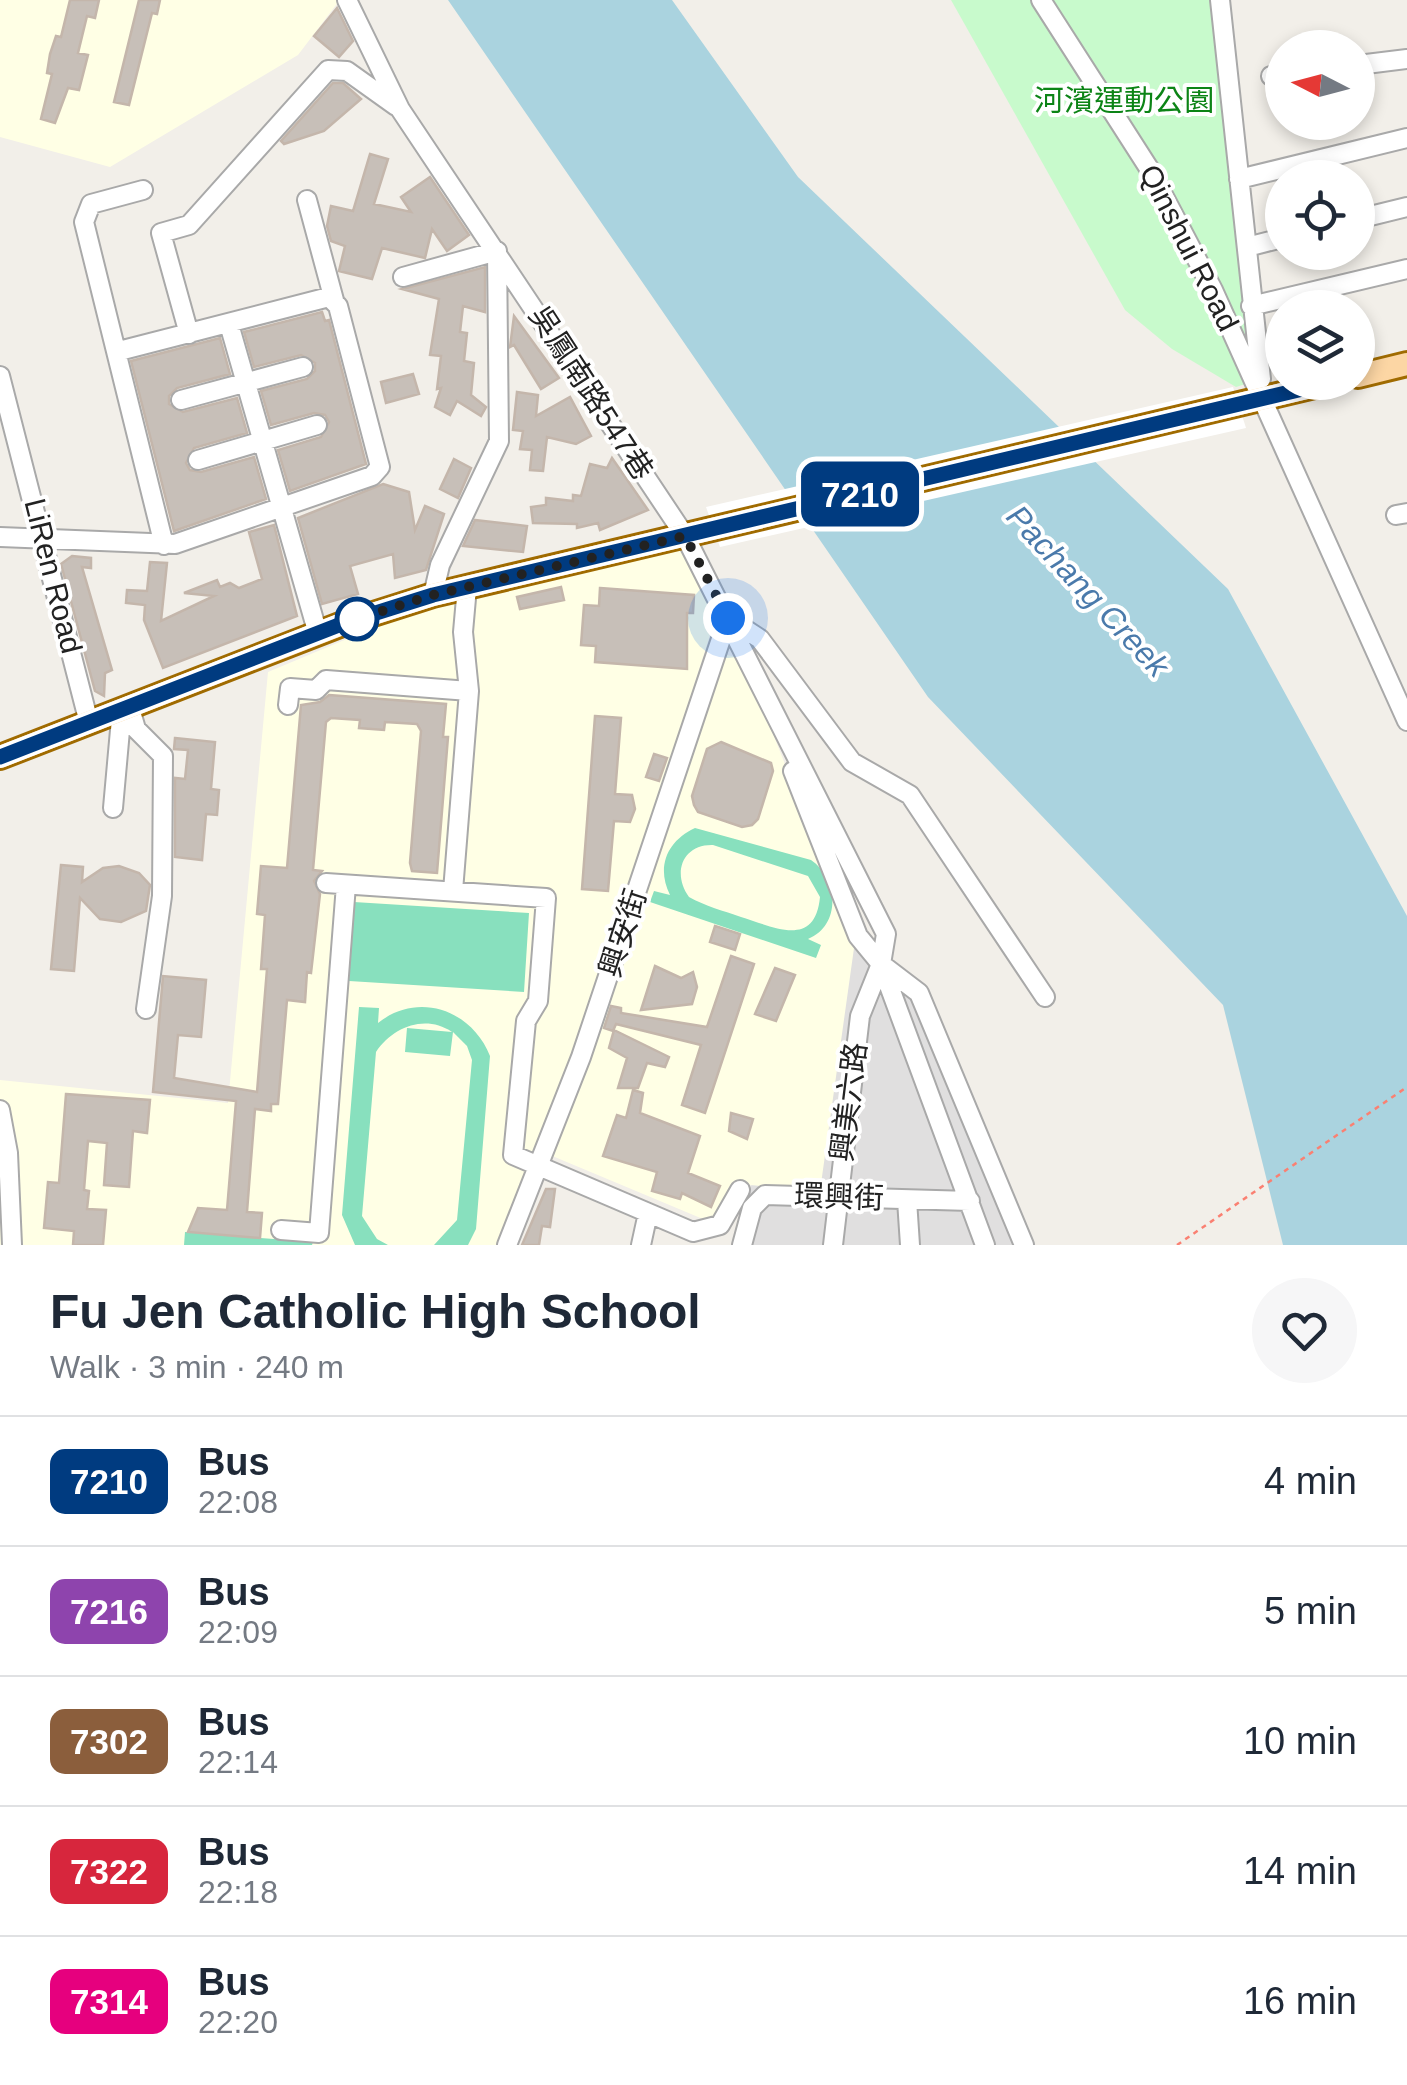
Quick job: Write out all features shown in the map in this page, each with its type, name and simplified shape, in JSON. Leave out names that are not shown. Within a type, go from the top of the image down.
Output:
[{"type":"main road","points":[[1375,372],[1407,364]]},
{"type":"main road","points":[[0,757],[88,719],[433,595],[1263,399]]},
{"type":"street","name":"吳鳳南路547巷","points":[[347,0],[400,109],[685,536],[750,664],[858,936],[881,964]]},
{"type":"street","name":"Qinshui Road","points":[[1041,0],[1150,170],[1263,399]]},
{"type":"street","points":[[1220,0],[1263,399],[1294,478],[1407,721]]},
{"type":"street","points":[[1375,63],[1407,59]]},
{"type":"street","points":[[189,334],[161,233],[189,224],[328,70],[346,71],[400,109]]},
{"type":"street","points":[[1239,179],[1407,138]]},
{"type":"street","points":[[143,190],[91,204],[84,214],[164,545]]},
{"type":"street","points":[[0,537],[164,545],[280,510],[372,476],[380,466],[307,200]]},
{"type":"street","points":[[1375,215],[1407,207]]},
{"type":"street","points":[[1247,247],[1265,242]]},
{"type":"street","name":"吳鳳南路547巷","points":[[433,595],[440,565],[499,441],[496,251]]},
{"type":"street","points":[[403,277],[496,251]]},
{"type":"street","points":[[1251,306],[1407,270]]},
{"type":"street","points":[[119,352],[321,298],[334,300]]},
{"type":"street","points":[[229,324],[318,634]]},
{"type":"street","points":[[181,400],[303,367]]},
{"type":"street","name":"LiRen Road","points":[[0,376],[88,719]]},
{"type":"street","points":[[198,460],[317,426]]},
{"type":"street","points":[[452,892],[469,691],[464,632],[467,587]]},
{"type":"street","points":[[728,618],[760,640],[852,762],[910,794],[1045,997]]},
{"type":"street","name":"興安街","points":[[508,1245],[581,1056],[728,618]]},
{"type":"street","points":[[288,705],[290,688],[316,690],[326,680],[469,691]]},
{"type":"street","points":[[112,808],[126,706]]},
{"type":"street","points":[[126,706],[136,729],[164,756],[162,896],[154,920],[146,1009]]},
{"type":"street","points":[[326,883],[546,898],[538,1001],[526,1021],[513,1155],[693,1232],[720,1225],[740,1190]]},
{"type":"street","points":[[281,1230],[319,1233],[346,885]]},
{"type":"street","points":[[881,964],[985,1245]]},
{"type":"street","points":[[881,964],[919,993],[1024,1245]]},
{"type":"street","name":"興美六路","points":[[832,1245],[860,1016],[881,964]]},
{"type":"street","points":[[0,1110],[12,1245]]},
{"type":"street","name":"環興街","points":[[742,1245],[752,1208],[765,1195],[970,1201]]},
{"type":"street","points":[[908,1200],[910,1245]]},
{"type":"street","points":[[641,1245],[648,1213]]},
{"type":"path","points":[[1176,1245],[1407,1087]]},
{"type":"shaded area","points":[[0,0],[339,1],[298,55],[110,167],[0,137]]},
{"type":"shaded area","points":[[686,549],[716,616],[580,1045],[502,1245],[0,1245],[0,1080],[228,1103],[268,672],[404,615]]},
{"type":"shaded area","points":[[721,654],[743,658],[855,941],[820,1191],[750,1185],[722,1227],[550,1155]]},
{"type":"shaded area","points":[[844,942],[902,969],[961,1091],[1014,1245],[736,1245],[752,1183]]},
{"type":"green space","name":"河濱運動公園","points":[[951,0],[1216,0],[1258,380],[1236,387],[1172,349],[1125,310]]},
{"type":"green space","points":[[695,828],[811,860],[820,868],[831,890],[832,902],[826,924],[808,939],[821,945],[816,958],[650,902],[654,891],[670,895],[664,865],[671,848]],"holes":[[[713,845],[808,876],[820,897],[817,913],[802,929],[791,930],[689,897],[681,870],[694,849]]]},
{"type":"green space","points":[[354,902],[529,913],[524,992],[349,981]]},
{"type":"green space","points":[[359,1007],[379,1008],[378,1023],[410,1008],[442,1010],[471,1027],[490,1056],[476,1229],[468,1245],[434,1245],[457,1220],[472,1060],[467,1046],[453,1032],[450,1056],[405,1052],[407,1028],[452,1032],[421,1024],[410,1026],[400,1030],[376,1052],[362,1216],[377,1239],[388,1245],[355,1245],[342,1215]]},
{"type":"green space","points":[[185,1232],[313,1242],[184,1245]]},
{"type":"water","name":"Pachang Creek","points":[[448,0],[672,0],[798,177],[1228,589],[1407,916],[1407,1245],[1283,1245],[1223,1005],[928,697]]},
{"type":"pier","points":[[1233,387],[1246,428],[720,547],[706,507]]},
{"type":"building","points":[[70,0],[99,0],[95,18],[87,16],[78,53],[88,55],[79,90],[68,88],[55,123],[41,119],[52,74],[47,73],[50,54],[56,36],[61,37]]},
{"type":"building","points":[[139,0],[160,0],[157,14],[152,13],[129,105],[114,102]]},
{"type":"building","points":[[337,8],[353,41],[339,57],[314,36]]},
{"type":"building","points":[[333,83],[343,83],[361,99],[324,131],[284,144],[281,141]]},
{"type":"building","points":[[370,154],[388,159],[374,204],[411,212],[401,197],[430,177],[469,235],[447,251],[432,229],[425,258],[382,248],[372,279],[339,271],[345,246],[331,241],[327,226],[331,206],[353,211]]},
{"type":"building","points":[[485,267],[485,312],[463,306],[460,332],[467,333],[464,361],[474,363],[471,395],[486,407],[481,416],[457,401],[450,415],[435,407],[441,388],[437,389],[441,356],[430,355],[439,299],[402,289]]},
{"type":"building","points":[[322,312],[325,321],[329,320],[366,464],[290,491],[278,450],[321,437],[329,422],[325,415],[314,413],[271,425],[261,391],[307,379],[315,371],[315,363],[301,355],[254,367],[244,332]]},
{"type":"building","points":[[514,316],[559,378],[541,389],[514,345],[510,347]]},
{"type":"building","points":[[220,338],[230,374],[177,388],[169,396],[169,404],[183,412],[237,398],[247,433],[194,448],[186,463],[190,470],[201,472],[254,457],[266,499],[174,531],[131,361]]},
{"type":"building","points":[[413,374],[419,394],[386,403],[381,382]]},
{"type":"building","points":[[517,392],[538,395],[536,416],[570,397],[591,436],[576,444],[547,437],[543,471],[530,470],[532,450],[520,449],[523,431],[513,430]]},
{"type":"building","points":[[612,458],[648,510],[600,530],[598,523],[577,528],[577,524],[533,523],[531,507],[546,505],[546,498],[573,501],[573,495],[581,496],[590,464],[607,468]]},
{"type":"building","points":[[454,459],[471,468],[458,498],[440,489]]},
{"type":"building","points":[[383,484],[409,492],[415,530],[425,506],[444,514],[426,570],[395,578],[393,554],[350,566],[358,594],[322,604],[298,518]]},
{"type":"building","points":[[475,520],[527,526],[523,552],[463,546]]},
{"type":"building","points":[[274,525],[297,616],[163,668],[144,620],[145,605],[126,603],[127,590],[147,591],[150,562],[167,563],[161,621],[214,596],[184,593],[217,580],[220,587],[230,583],[239,588],[262,579],[249,532]]},
{"type":"building","points":[[72,556],[91,558],[91,568],[82,567],[112,670],[105,673],[104,696],[95,691],[61,564]]},
{"type":"building","points":[[561,587],[564,600],[520,609],[517,597]]},
{"type":"building","points":[[600,588],[694,595],[693,613],[687,613],[687,669],[595,662],[596,646],[581,645],[584,605],[599,606]]},
{"type":"building","points":[[329,695],[446,704],[443,737],[448,737],[437,873],[412,871],[410,863],[421,731],[417,724],[385,722],[384,730],[359,728],[360,720],[331,718],[326,722],[313,870],[322,871],[314,881],[320,894],[311,973],[307,972],[305,1002],[287,1000],[278,1104],[271,1104],[271,1111],[255,1109],[247,1212],[262,1213],[260,1238],[188,1232],[198,1208],[227,1210],[236,1101],[153,1092],[163,976],[206,980],[201,1037],[178,1035],[174,1078],[257,1092],[267,969],[261,969],[265,915],[257,914],[261,866],[287,868],[301,705],[320,702]]},
{"type":"building","points":[[595,716],[621,718],[615,794],[632,795],[635,809],[630,822],[614,821],[608,891],[582,889]]},
{"type":"building","points":[[175,738],[215,742],[211,789],[219,790],[217,815],[206,814],[202,860],[175,857],[175,778],[185,779],[188,750],[174,749]]},
{"type":"building","points":[[721,742],[771,763],[773,771],[758,819],[752,825],[742,827],[698,812],[694,805],[692,796],[707,749]]},
{"type":"building","points":[[654,754],[667,758],[659,781],[646,777]]},
{"type":"building","points":[[61,865],[83,867],[82,882],[103,868],[119,866],[139,873],[150,885],[146,911],[121,922],[100,919],[80,898],[74,971],[51,969]]},
{"type":"building","points":[[715,926],[740,934],[735,950],[710,942]]},
{"type":"building","points":[[731,956],[754,964],[705,1113],[682,1105],[701,1045],[616,1024],[613,1031],[604,1028],[611,1006],[621,1008],[621,1013],[707,1027]]},
{"type":"building","points":[[655,966],[681,978],[693,972],[697,987],[692,1004],[641,1010]]},
{"type":"building","points":[[775,968],[795,975],[776,1021],[755,1014]]},
{"type":"building","points":[[614,1030],[669,1057],[665,1067],[647,1063],[638,1088],[618,1088],[627,1058],[609,1048]]},
{"type":"building","points":[[633,1090],[643,1093],[640,1113],[700,1136],[688,1173],[720,1186],[711,1207],[682,1193],[680,1199],[652,1191],[657,1172],[603,1156],[617,1115],[626,1118]]},
{"type":"building","points":[[66,1094],[150,1100],[147,1133],[133,1131],[129,1187],[104,1185],[107,1143],[88,1141],[84,1190],[89,1191],[87,1209],[106,1210],[103,1245],[73,1245],[74,1231],[44,1228],[48,1182],[59,1183]]},
{"type":"building","points":[[731,1113],[753,1119],[747,1139],[729,1131]]},
{"type":"building","points":[[546,1189],[555,1189],[550,1227],[542,1226],[539,1245],[522,1245]]},
{"type":"bus line","name":"7210","points":[[0,757],[88,719],[344,623],[433,595],[1265,398]]},
{"type":"route","points":[[357,619],[344,623],[433,595],[685,536],[728,618]]}]
